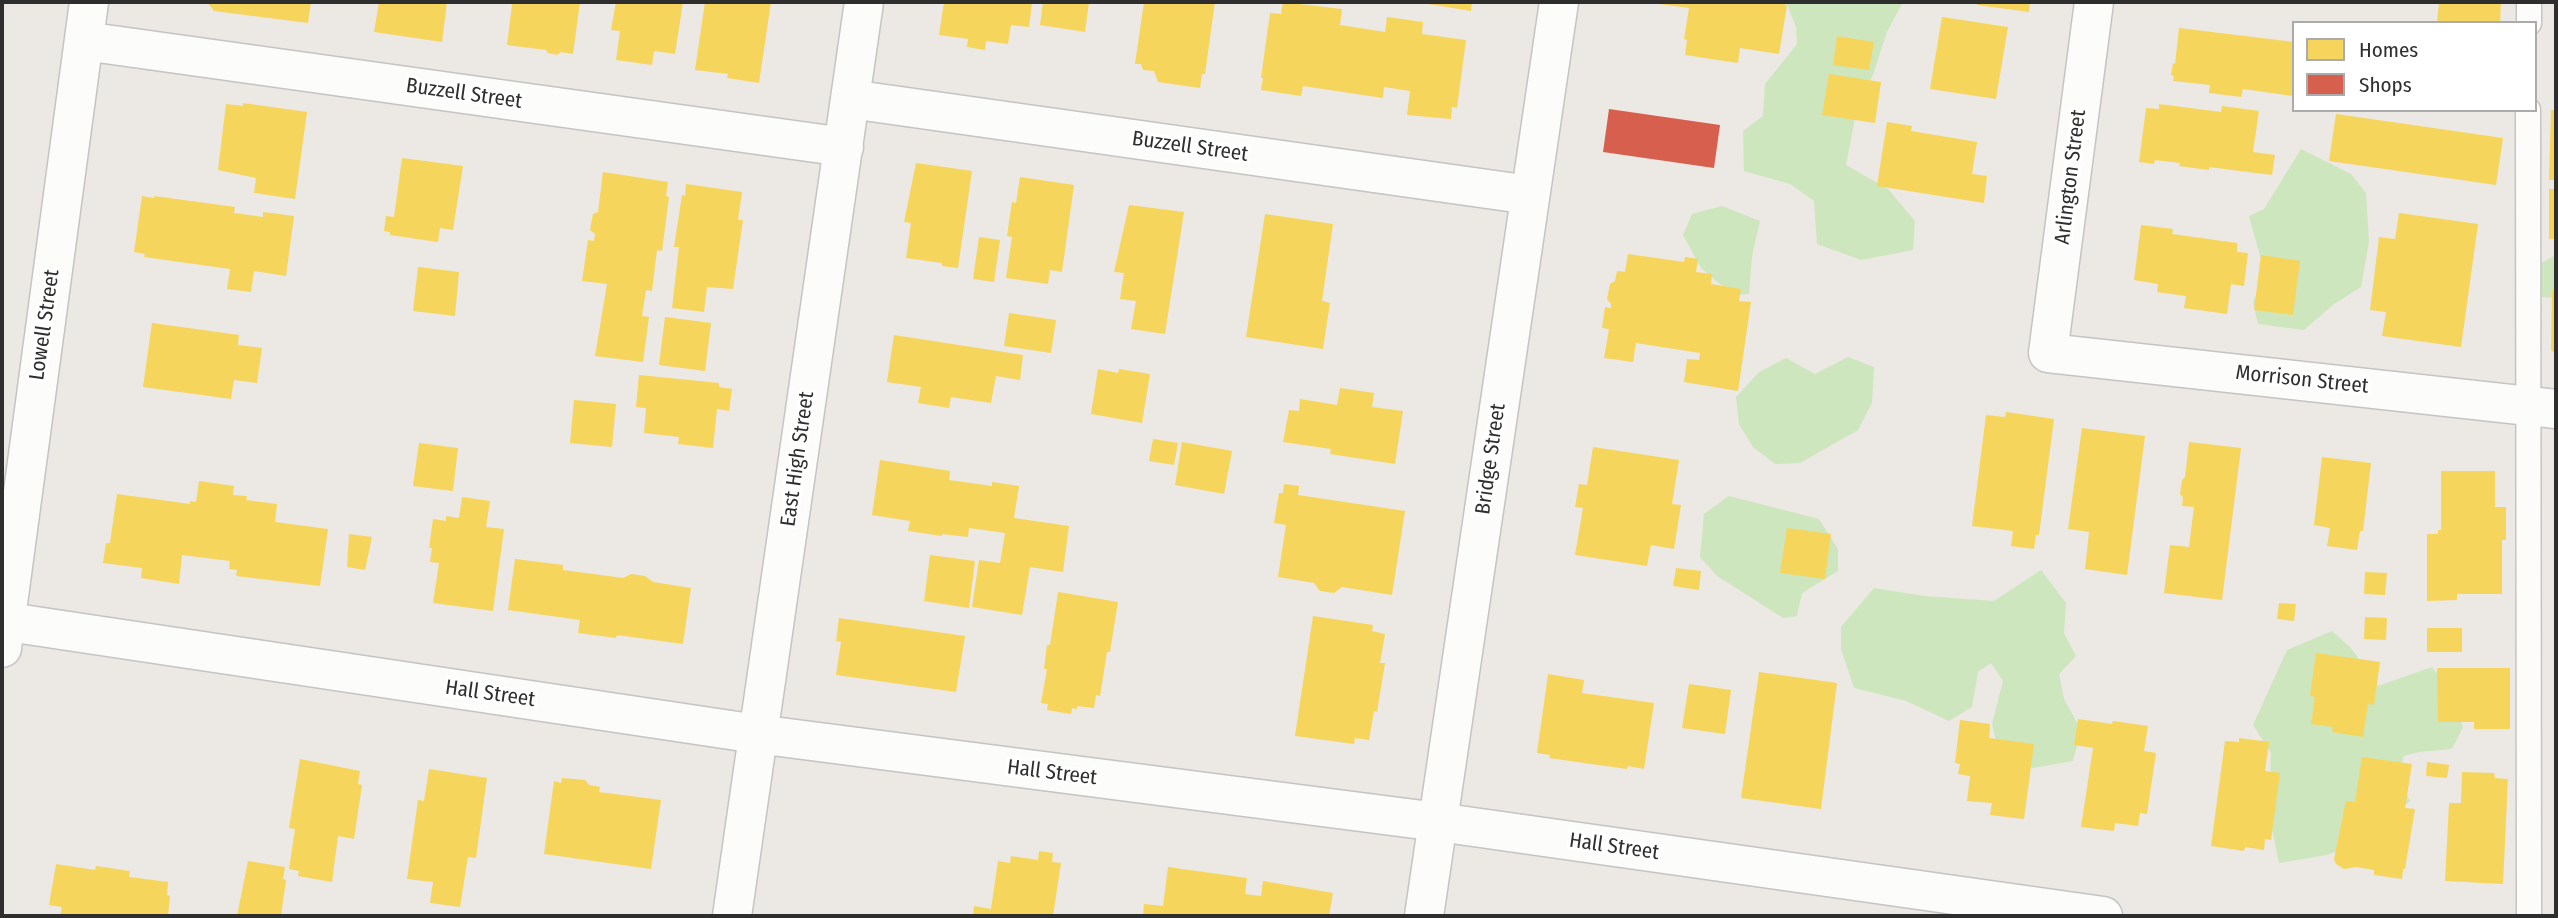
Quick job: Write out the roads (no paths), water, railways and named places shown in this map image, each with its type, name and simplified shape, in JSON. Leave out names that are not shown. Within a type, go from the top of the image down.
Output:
[{"type":"street","name":"Lowell Street","points":[[3,630],[89,2]]},
{"type":"street","name":"East High Street","points":[[732,916],[864,2]]},
{"type":"street","name":"Bridge Street","points":[[1428,911],[1438,822],[1559,2]]},
{"type":"street","name":"Arlington Street","points":[[2048,353],[2094,2]]},
{"type":"street","name":"Buzzell Street","points":[[84,41],[844,146]]},
{"type":"street","name":"Buzzell Street","points":[[850,99],[1530,195]]},
{"type":"street","name":"Morrison Street","points":[[2048,353],[2364,386],[2542,408]]},
{"type":"street","name":"Hall Street","points":[[3,630],[757,734],[1438,822],[2103,916]]},
{"type":"lane","points":[[2529,2],[2529,21]]},
{"type":"lane","points":[[2528,112],[2542,408],[2529,916]]}]
